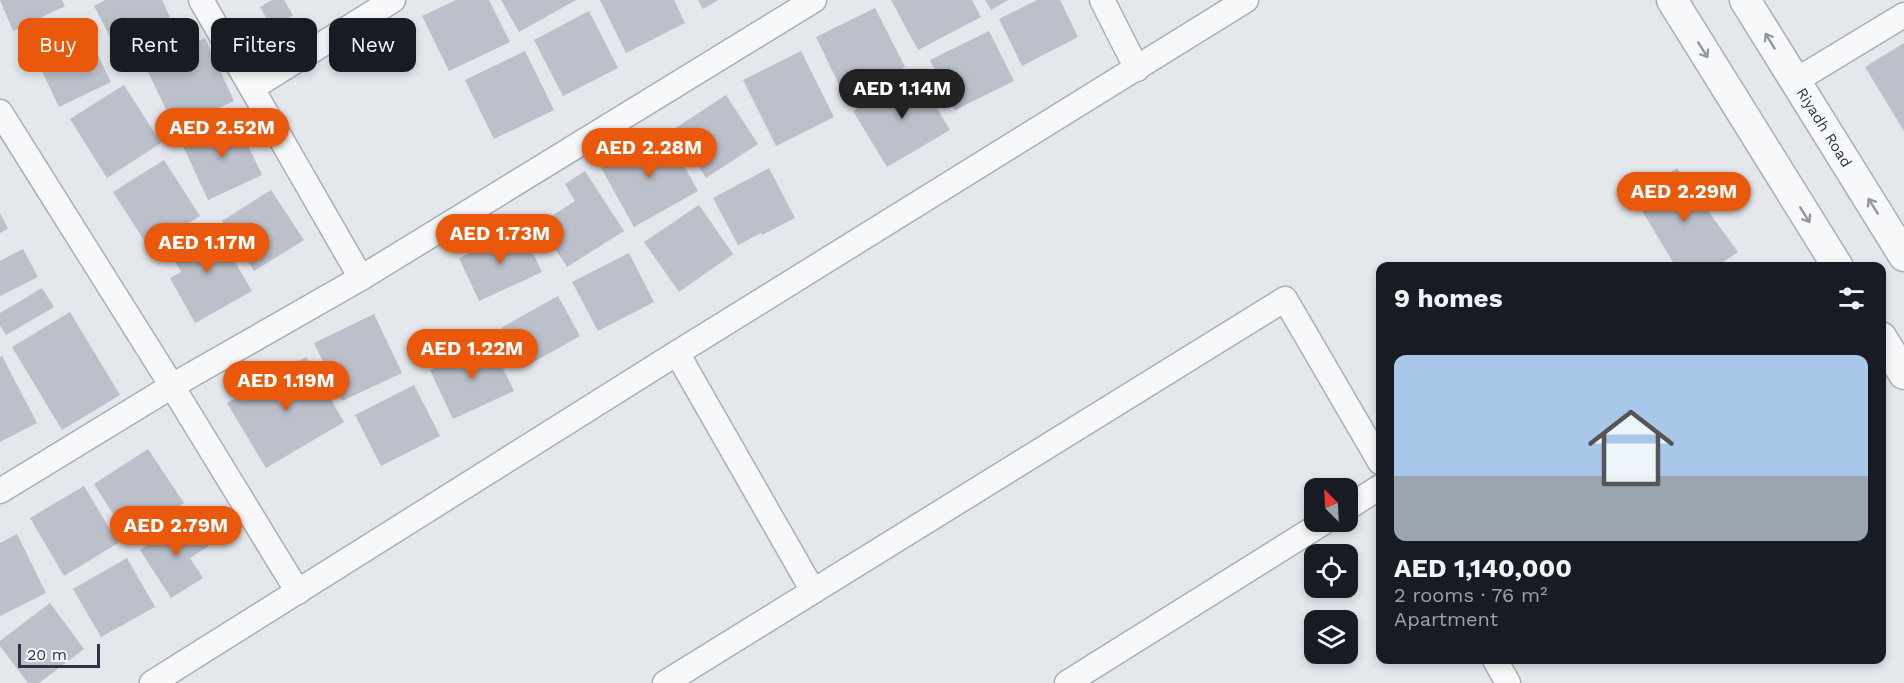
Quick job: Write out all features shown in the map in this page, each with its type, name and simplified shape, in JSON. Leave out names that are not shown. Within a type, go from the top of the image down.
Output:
[{"type":"street","points":[[201,0],[362,278]]},
{"type":"street","points":[[252,88],[393,0]]},
{"type":"street","points":[[0,491],[172,386],[362,278],[814,0]]},
{"type":"street","points":[[1102,0],[1137,69]]},
{"type":"street","points":[[152,683],[677,353],[1246,0]]},
{"type":"street","points":[[1672,0],[1835,262]]},
{"type":"street","name":"Riyadh Road","points":[[1745,0],[1904,256]]},
{"type":"street","points":[[1795,81],[1904,15]]},
{"type":"street","points":[[0,112],[172,386],[297,592]]},
{"type":"street","points":[[665,683],[1285,299],[1376,455]]},
{"type":"street","points":[[1886,345],[1904,374]]},
{"type":"street","points":[[677,353],[813,591]]},
{"type":"street","points":[[1358,501],[1376,490]]},
{"type":"street","points":[[1067,683],[1308,532]]},
{"type":"street","points":[[1497,664],[1508,683]]},
{"type":"building","points":[[0,0],[62,0],[65,6],[40,18],[18,18],[18,29],[13,31]]},
{"type":"building","points":[[105,0],[162,0],[170,17],[110,18],[110,37],[94,6]]},
{"type":"building","points":[[272,0],[284,0],[293,15],[288,18],[266,18],[260,7]]},
{"type":"building","points":[[456,0],[489,0],[510,42],[449,71],[422,16]]},
{"type":"building","points":[[501,0],[576,0],[519,32]]},
{"type":"building","points":[[600,0],[674,0],[685,23],[626,53]]},
{"type":"building","points":[[698,0],[718,0],[703,9]]},
{"type":"building","points":[[891,0],[972,0],[981,17],[918,50]]},
{"type":"building","points":[[985,0],[1008,0],[991,10]]},
{"type":"building","points":[[1037,0],[1060,0],[1078,37],[1022,66],[999,19]]},
{"type":"building","points":[[875,8],[905,67],[845,97],[816,37]]},
{"type":"building","points":[[589,11],[618,68],[563,96],[534,40]]},
{"type":"building","points":[[989,31],[1014,81],[955,110],[930,60]]},
{"type":"building","points":[[205,38],[211,51],[211,72],[221,72],[234,101],[175,128],[148,72],[199,72],[199,41]]},
{"type":"building","points":[[1904,43],[1904,131],[1865,67]]},
{"type":"building","points":[[525,51],[554,110],[494,139],[465,80]]},
{"type":"building","points":[[801,51],[834,117],[776,146],[743,80]]},
{"type":"building","points":[[98,56],[111,82],[59,107],[42,72],[98,72]]},
{"type":"building","points":[[916,73],[950,130],[887,167],[853,111]]},
{"type":"building","points":[[124,85],[161,143],[107,178],[70,119]]},
{"type":"building","points":[[726,95],[758,144],[706,178],[674,129]]},
{"type":"building","points":[[235,118],[262,175],[208,200],[182,144]]},
{"type":"building","points":[[664,130],[698,191],[634,227],[600,166]]},
{"type":"building","points":[[164,160],[200,216],[149,248],[113,192]]},
{"type":"building","points":[[769,168],[795,218],[738,245],[713,198]]},
{"type":"building","points":[[1677,168],[1738,252],[1723,262],[1673,262],[1633,196]]},
{"type":"building","points":[[585,171],[624,231],[567,267],[539,224],[575,201],[565,184]]},
{"type":"building","points":[[271,190],[304,240],[254,271],[222,221]]},
{"type":"building","points":[[699,205],[733,254],[679,292],[644,242]]},
{"type":"building","points":[[0,213],[8,229],[0,233]]},
{"type":"building","points":[[213,224],[252,291],[195,323],[170,278],[181,272],[168,249]]},
{"type":"building","points":[[521,228],[542,272],[479,301],[459,258]]},
{"type":"building","points":[[23,249],[38,277],[0,296],[0,261]]},
{"type":"building","points":[[629,253],[654,302],[598,331],[572,282]]},
{"type":"building","points":[[42,288],[54,307],[6,335],[0,326],[0,313]]},
{"type":"building","points":[[558,296],[580,336],[523,368],[501,328]]},
{"type":"building","points":[[70,312],[120,395],[62,430],[12,347]]},
{"type":"building","points":[[374,314],[402,373],[342,401],[314,343]]},
{"type":"building","points":[[490,341],[514,391],[453,419],[430,370]]},
{"type":"building","points":[[2,356],[37,423],[0,442],[0,357]]},
{"type":"building","points":[[306,357],[344,422],[266,468],[227,403]]},
{"type":"building","points":[[414,385],[440,436],[381,466],[355,415]]},
{"type":"building","points":[[148,449],[184,503],[129,539],[94,484]]},
{"type":"building","points":[[84,486],[118,543],[64,576],[30,518]]},
{"type":"building","points":[[190,517],[209,546],[190,558],[203,578],[171,598],[140,550]]},
{"type":"building","points":[[17,534],[46,593],[0,616],[0,543]]},
{"type":"building","points":[[127,558],[155,607],[101,637],[73,589]]},
{"type":"building","points":[[50,603],[84,649],[39,683],[28,683],[0,646],[0,641]]}]
